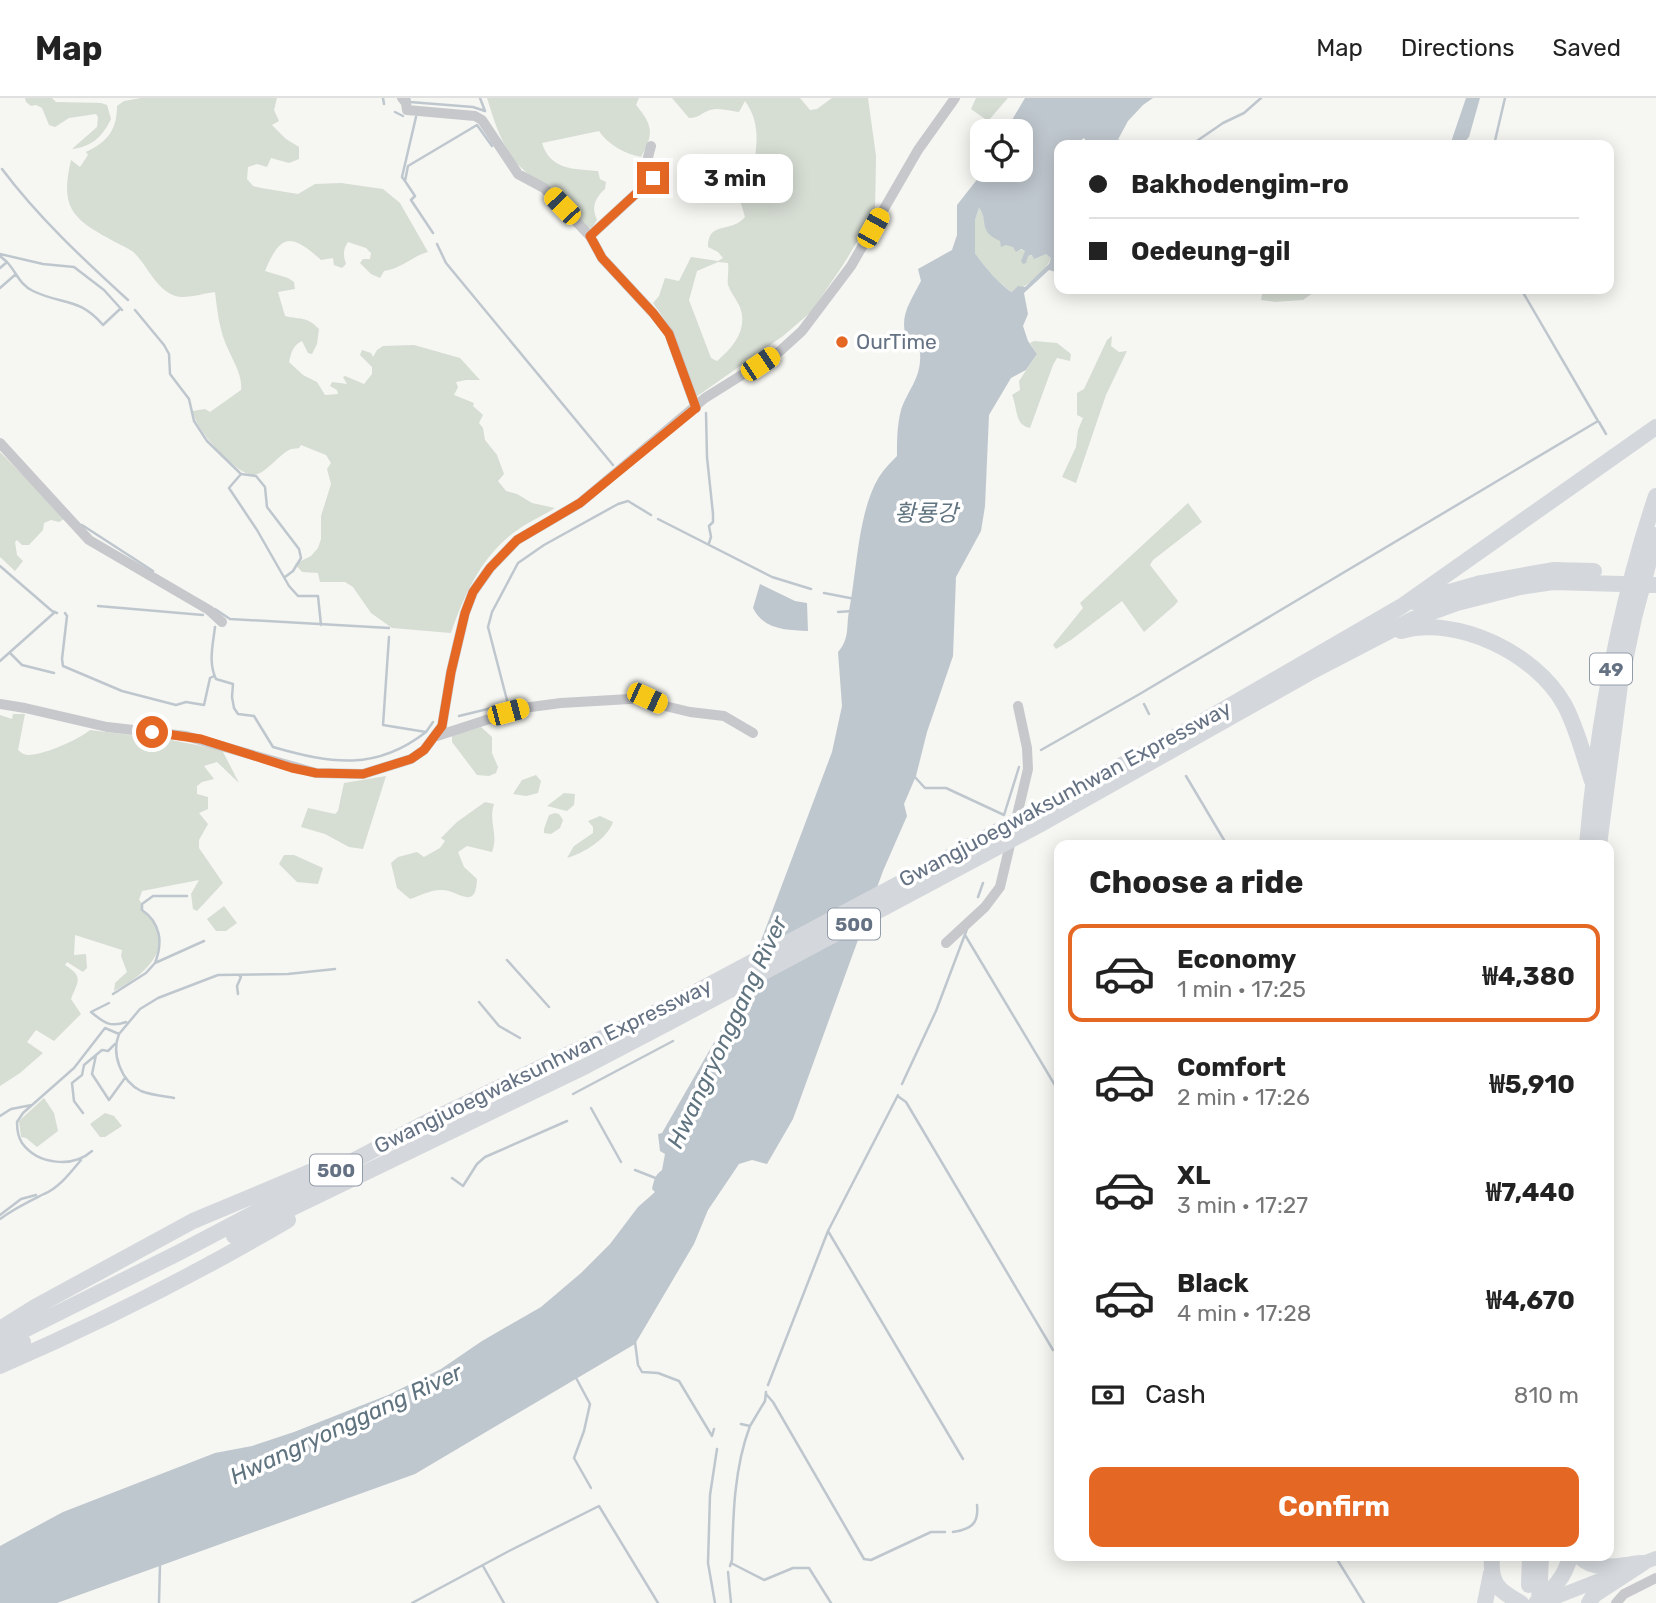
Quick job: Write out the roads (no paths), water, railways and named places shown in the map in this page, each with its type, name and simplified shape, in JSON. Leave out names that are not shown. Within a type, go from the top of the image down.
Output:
[{"type":"highway","points":[[1307,667],[1402,606],[1656,426]]},
{"type":"highway","name":"49","points":[[1587,840],[1593,782],[1616,642],[1636,556],[1656,496]]},
{"type":"highway","name":"49","points":[[1600,840],[1620,685],[1656,535]]},
{"type":"highway","points":[[1402,606],[1482,583],[1553,570],[1656,585]]},
{"type":"highway","points":[[1307,667],[1372,640],[1413,619],[1457,603],[1520,587],[1553,582],[1656,575]]},
{"type":"highway","points":[[1372,640],[1414,627],[1453,629],[1500,645],[1529,664],[1546,680],[1565,705],[1593,782]]},
{"type":"highway","name":"Gwangjuoegwaksunhwan Expressway","points":[[0,1342],[180,1252],[421,1125],[675,1003],[1043,807],[1274,693],[1307,667]]},
{"type":"highway","name":"Gwangjuoegwaksunhwan Expressway","points":[[0,1355],[188,1257],[586,1066],[668,1023],[1039,825],[1307,667]]},
{"type":"highway","points":[[0,1329],[35,1307],[193,1221],[421,1125]]},
{"type":"highway","points":[[0,1366],[95,1325],[215,1263],[372,1169]]},
{"type":"highway","points":[[1486,1603],[1491,1561]]},
{"type":"highway","points":[[1528,1603],[1530,1561]]},
{"type":"highway","points":[[1539,1603],[1541,1561]]},
{"type":"highway","points":[[1539,1603],[1556,1587],[1569,1561]]},
{"type":"highway","points":[[1586,1561],[1600,1567],[1650,1561]]},
{"type":"highway","points":[[1589,1603],[1594,1595],[1650,1561]]},
{"type":"highway","points":[[1490,1573],[1497,1586],[1521,1603]]},
{"type":"main road","points":[[1539,1603],[1650,1561]]},
{"type":"street","points":[[402,98],[407,110],[462,114],[482,120],[518,174],[544,188],[590,236],[602,258],[669,334],[696,408]]},
{"type":"street","points":[[0,704],[107,727],[186,736],[292,768],[341,775],[363,774],[392,767],[424,750],[442,726],[465,613],[473,592],[490,568],[517,540],[580,503],[705,398],[780,351],[815,316],[851,266],[918,150],[955,98]]},
{"type":"street","points":[[590,236],[653,178],[647,161],[651,146]]},
{"type":"street","points":[[0,443],[89,540],[209,610],[222,622]]},
{"type":"street","points":[[436,736],[523,708],[647,698],[690,712],[724,716],[752,733]]},
{"type":"street","points":[[946,943],[985,908],[1000,887],[1028,769],[1027,748],[1018,706]]},
{"type":"street","points":[[1616,1603],[1624,1594],[1654,1579],[1650,1561]]},
{"type":"water","name":"황룡강","points":[[1025,98],[1153,98],[1128,121],[1118,140],[1054,140],[1054,272],[1049,270],[1024,293],[1028,314],[1023,326],[1028,341],[1037,354],[1026,370],[1011,378],[989,415],[985,506],[981,531],[956,577],[953,656],[927,732],[916,776],[904,804],[907,816],[883,871],[793,1119],[767,1164],[752,1160],[739,1164],[708,1210],[694,1244],[635,1344],[415,1474],[57,1603],[0,1603],[0,1546],[63,1512],[215,1453],[252,1446],[294,1432],[388,1395],[441,1369],[482,1341],[541,1307],[610,1244],[638,1207],[655,1192],[652,1189],[653,1183],[662,1170],[665,1154],[660,1151],[658,1134],[662,1133],[739,999],[832,752],[842,706],[838,652],[846,637],[862,524],[879,477],[897,456],[901,410],[919,369],[920,352],[911,349],[904,330],[904,321],[908,306],[921,281],[918,269],[952,250],[957,235],[957,205],[975,182],[1033,182],[1033,119],[1013,119]],"holes":[[[979,208],[988,233],[1000,241],[1001,247],[1006,245],[1013,247],[1016,252],[1021,249],[1025,251],[1021,261],[1023,264],[1028,256],[1032,255],[1034,259],[1046,254],[1051,258],[1049,264],[1025,287],[1018,286],[1012,292],[992,274],[975,253],[975,220]]]},
{"type":"water","points":[[1466,98],[1480,98],[1469,137],[1466,140],[1452,140]]},
{"type":"water","points":[[760,584],[795,601],[807,603],[808,631],[784,629],[763,621],[753,608]]},
{"type":"waterway","points":[[383,98],[384,104]]},
{"type":"waterway","points":[[409,98],[410,102],[473,107],[485,111],[480,98]]},
{"type":"waterway","points":[[1198,140],[1244,113],[1261,98]]},
{"type":"waterway","points":[[1495,140],[1505,98]]},
{"type":"waterway","points":[[395,112],[403,116]]},
{"type":"waterway","points":[[405,181],[402,177],[416,117]]},
{"type":"waterway","points":[[433,233],[411,200],[415,196],[405,181],[408,166],[477,125],[492,146]]},
{"type":"waterway","points":[[2,169],[46,221],[128,300]]},
{"type":"waterway","points":[[437,244],[446,263],[613,465]]},
{"type":"waterway","points":[[0,254],[43,264],[74,267],[104,290],[122,310]]},
{"type":"waterway","points":[[0,256],[7,262],[0,268]]},
{"type":"waterway","points":[[7,262],[28,288],[78,306],[103,325],[120,309]]},
{"type":"waterway","points":[[0,288],[16,274]]},
{"type":"waterway","points":[[1041,750],[1598,421],[1524,294]]},
{"type":"waterway","points":[[135,310],[169,354],[170,374],[189,399],[194,421],[207,441],[241,474],[229,488],[289,586],[298,596],[318,596],[321,625]]},
{"type":"waterway","points":[[706,413],[713,514],[713,522],[709,526],[709,543]]},
{"type":"waterway","points":[[1599,422],[1606,434]]},
{"type":"waterway","points":[[241,474],[256,476],[265,487],[267,507],[299,549],[301,558],[293,571],[285,577]]},
{"type":"waterway","points":[[459,716],[508,704],[488,627],[492,612],[518,563],[544,545],[618,504],[628,501],[651,515]]},
{"type":"waterway","points":[[658,519],[772,577],[811,589]]},
{"type":"waterway","points":[[82,525],[153,571]]},
{"type":"waterway","points":[[0,566],[57,613]]},
{"type":"waterway","points":[[824,593],[855,599]]},
{"type":"waterway","points":[[98,606],[203,615]]},
{"type":"waterway","points":[[215,609],[230,619],[389,628]]},
{"type":"waterway","points":[[838,612],[852,611]]},
{"type":"waterway","points":[[0,661],[55,612]]},
{"type":"waterway","points":[[65,613],[67,616],[63,666],[122,691],[176,705],[186,702],[204,705],[210,678],[214,676]]},
{"type":"waterway","points":[[215,627],[212,660],[216,679],[233,684],[234,708],[238,714],[254,716],[273,747],[315,757],[353,761],[389,753],[426,732]]},
{"type":"waterway","points":[[389,637],[383,725],[426,732],[433,722]]},
{"type":"waterway","points":[[10,653],[22,665],[54,673]]},
{"type":"waterway","points":[[1144,704],[1149,714]]},
{"type":"waterway","points":[[913,775],[925,788],[946,788],[1004,815],[1019,767]]},
{"type":"waterway","points":[[1186,776],[1224,840]]},
{"type":"waterway","points":[[978,897],[983,883]]},
{"type":"waterway","points":[[155,963],[159,934],[153,921],[142,910],[142,904],[153,896],[187,896]]},
{"type":"waterway","points":[[902,1084],[936,1011],[967,929]]},
{"type":"waterway","points":[[965,935],[1054,1084]]},
{"type":"waterway","points":[[113,994],[146,973],[155,963],[204,941]]},
{"type":"waterway","points":[[507,960],[549,1007]]},
{"type":"waterway","points":[[92,1151],[66,1162],[46,1160],[22,1143],[17,1122],[23,1113],[74,1068],[105,1028],[119,1034],[140,1009],[158,998],[218,975],[288,974],[335,969]]},
{"type":"waterway","points":[[238,994],[237,986],[241,977],[239,975]]},
{"type":"waterway","points":[[479,1002],[499,1026],[520,1038]]},
{"type":"waterway","points":[[109,1003],[91,1012],[107,1023],[126,1022]]},
{"type":"waterway","points":[[119,1034],[117,1058],[128,1081],[141,1091],[174,1098]]},
{"type":"waterway","points":[[573,1094],[673,1041]]},
{"type":"waterway","points":[[83,1113],[74,1101],[72,1083],[82,1075],[84,1065],[102,1050],[108,1051],[115,1044]]},
{"type":"waterway","points":[[96,1055],[92,1074],[109,1100],[125,1078]]},
{"type":"waterway","points":[[768,1385],[828,1231],[898,1095]]},
{"type":"waterway","points":[[899,1097],[906,1102],[1053,1350]]},
{"type":"waterway","points":[[0,1116],[11,1109],[32,1105]]},
{"type":"waterway","points":[[591,1108],[621,1162]]},
{"type":"waterway","points":[[452,1178],[463,1186],[477,1164],[485,1157],[567,1121]]},
{"type":"waterway","points":[[0,1219],[55,1188],[81,1160]]},
{"type":"waterway","points":[[635,1170],[658,1179]]},
{"type":"waterway","points":[[0,1215],[21,1199],[36,1195]]},
{"type":"waterway","points":[[828,1231],[963,1459]]},
{"type":"waterway","points":[[635,1342],[638,1365],[642,1372],[658,1373],[679,1381],[712,1436]]},
{"type":"waterway","points":[[575,1376],[590,1404],[574,1458],[591,1488]]},
{"type":"waterway","points":[[741,1424],[750,1426],[765,1401],[766,1392]]},
{"type":"waterway","points":[[766,1394],[864,1559],[871,1560],[931,1532],[945,1532]]},
{"type":"waterway","points":[[730,1566],[738,1475],[750,1426]]},
{"type":"waterway","points":[[712,1436],[714,1429]]},
{"type":"waterway","points":[[715,1603],[708,1563],[710,1495],[717,1449]]},
{"type":"waterway","points":[[953,1532],[973,1524],[977,1517],[977,1505]]},
{"type":"waterway","points":[[412,1603],[599,1506],[658,1603]]},
{"type":"waterway","points":[[1338,1561],[1364,1603]]},
{"type":"waterway","points":[[731,1563],[764,1580],[793,1568],[809,1568],[831,1603]]},
{"type":"waterway","points":[[159,1603],[160,1564]]},
{"type":"waterway","points":[[483,1566],[504,1603]]},
{"type":"waterway","points":[[728,1572],[731,1603]]},
{"type":"place","name":"OurTime","points":[[842,342]]},
{"type":"water label","name":"Hwangryonggang River","points":[[727,1032]]},
{"type":"water label","name":"Hwangryonggang River","points":[[346,1424]]}]
